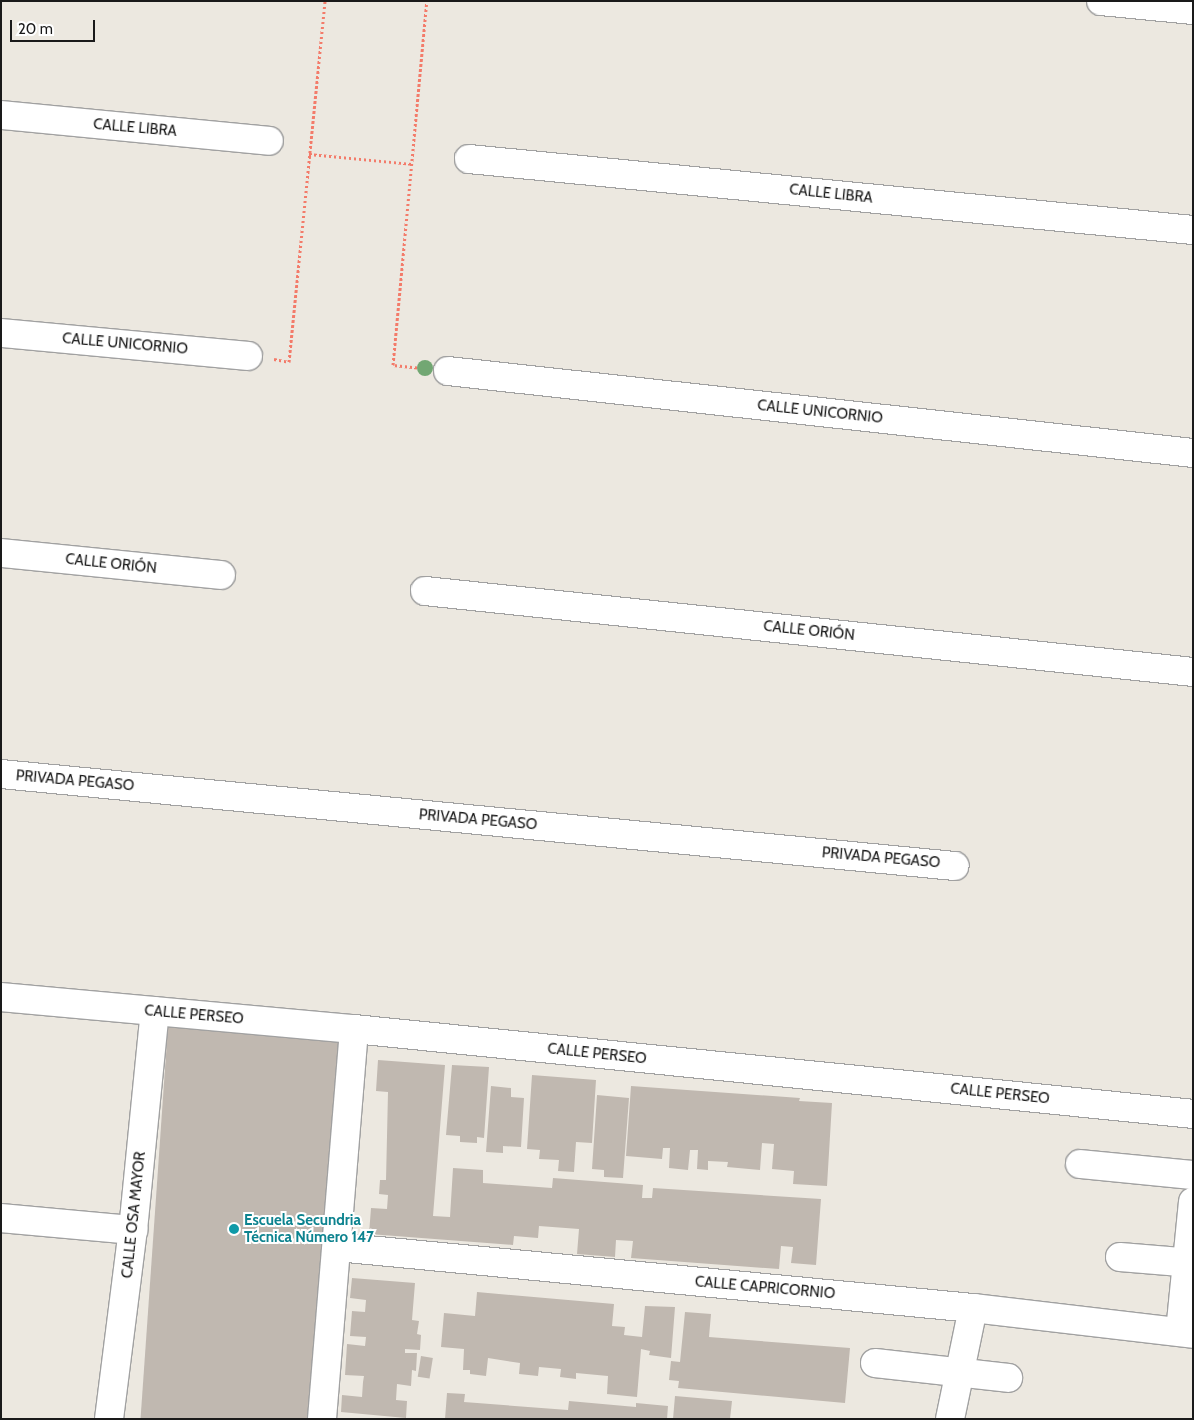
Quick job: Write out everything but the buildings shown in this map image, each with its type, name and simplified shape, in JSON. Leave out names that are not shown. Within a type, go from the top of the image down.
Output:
[{"type":"street","points":[[1100,1],[1193,10]]},
{"type":"street","name":"CALLE LIBRA","points":[[1,115],[269,141]]},
{"type":"street","name":"CALLE LIBRA","points":[[470,159],[1193,230]]},
{"type":"street","name":"CALLE UNICORNIO","points":[[1,333],[248,356]]},
{"type":"street","name":"CALLE UNICORNIO","points":[[448,371],[1193,453]]},
{"type":"street","name":"CALLE ORIÓN","points":[[1,553],[221,575]]},
{"type":"street","name":"CALLE ORIÓN","points":[[425,591],[1193,672]]},
{"type":"street","name":"PRIVADA PEGASO","points":[[1,774],[955,866]]},
{"type":"street","name":"CALLE PERSEO","points":[[1,997],[354,1029],[1193,1114]]},
{"type":"street","name":"CALLE OSA MAYOR","points":[[109,1419],[133,1230],[155,1011]]},
{"type":"street","points":[[322,1419],[354,1029]]},
{"type":"street","points":[[1080,1164],[1193,1175]]},
{"type":"street","points":[[1186,1333],[1193,1202]]},
{"type":"street","points":[[1,1218],[133,1230]]},
{"type":"street","name":"CALLE CAPRICORNIO","points":[[337,1247],[973,1308],[1186,1333]]},
{"type":"street","points":[[1120,1257],[1190,1263]]},
{"type":"street","points":[[950,1419],[973,1308]]},
{"type":"street","points":[[875,1363],[1008,1378]]},
{"type":"path","points":[[248,356],[289,362],[325,1]]},
{"type":"path","points":[[427,1],[393,365],[448,371]]},
{"type":"path","points":[[309,154],[412,164]]},
{"type":"place","name":"Escuela Secundria Técnica Número 147","points":[[234,1229]]}]
